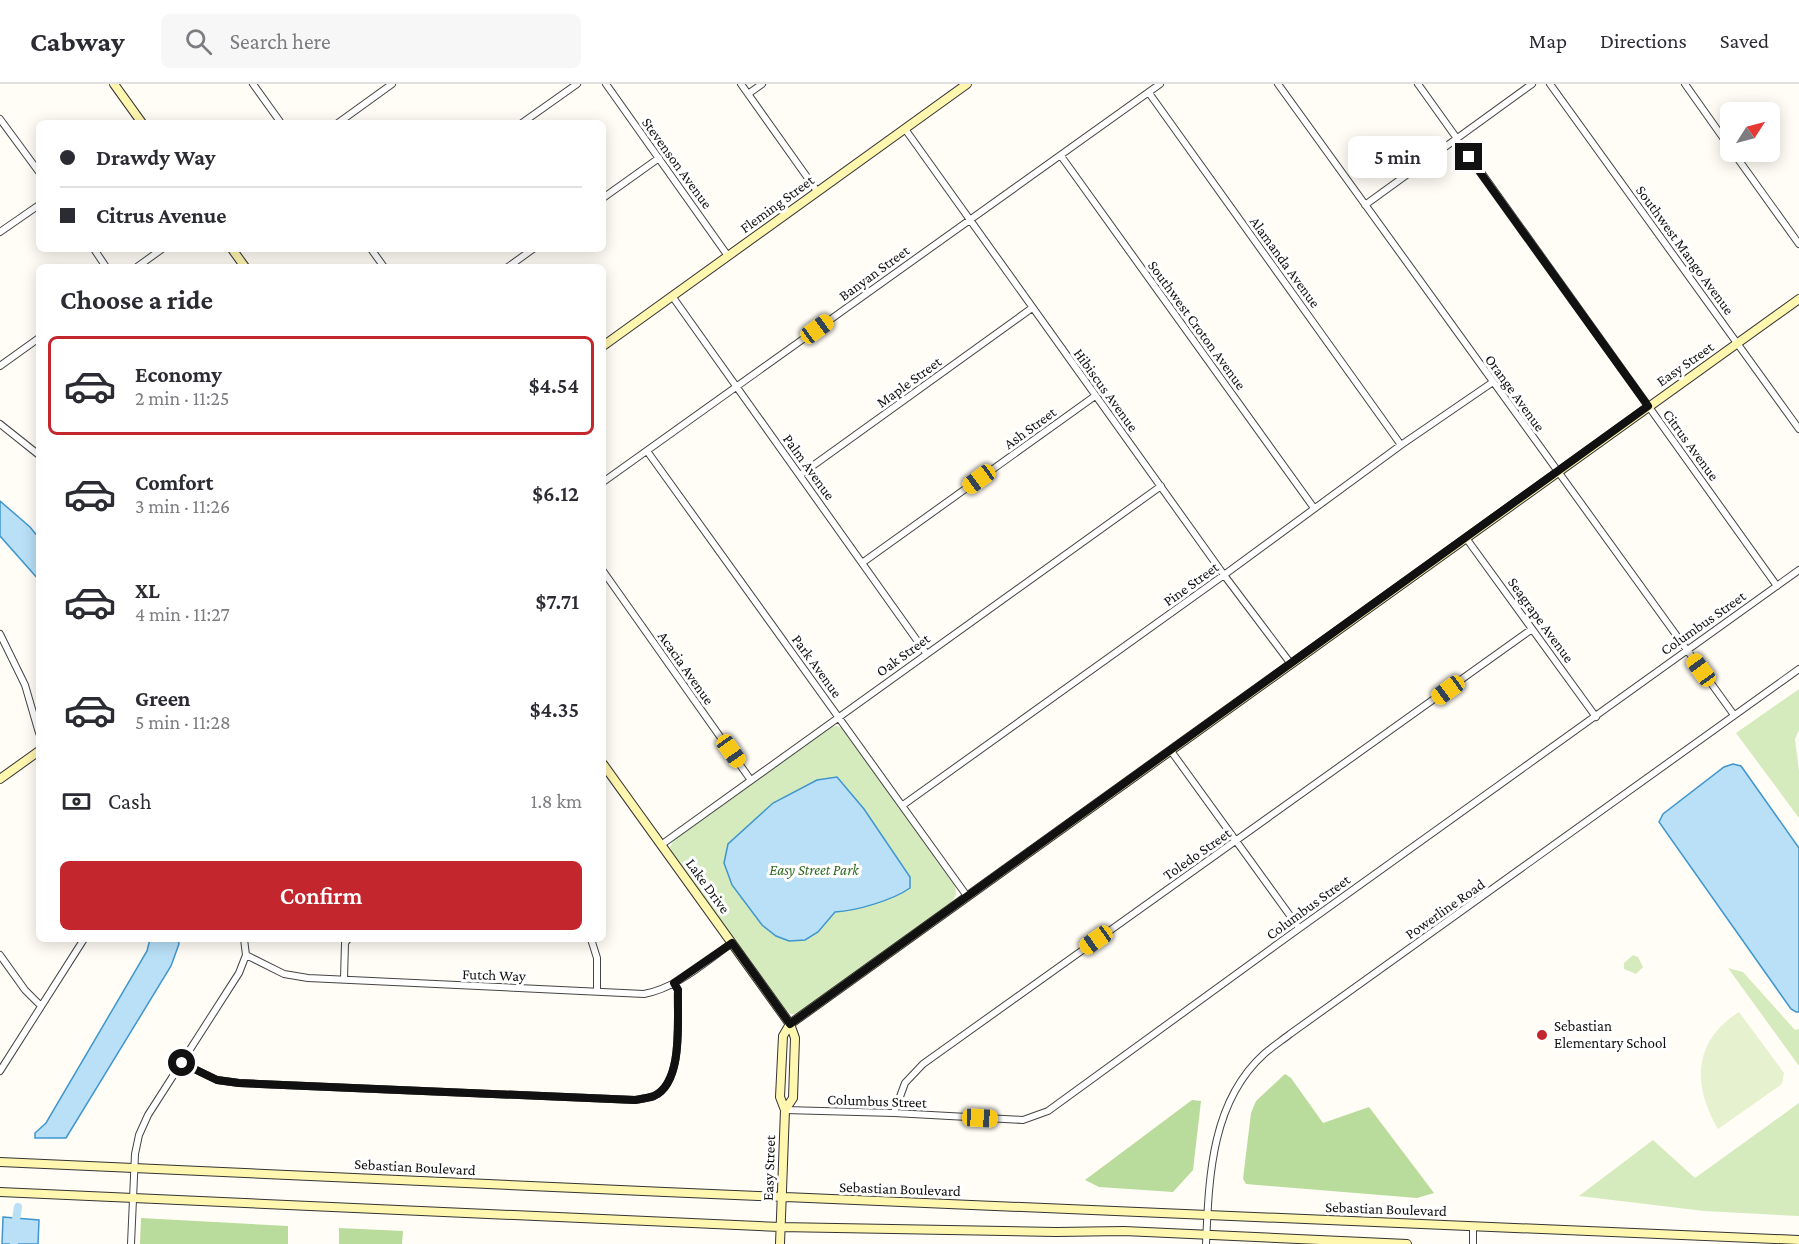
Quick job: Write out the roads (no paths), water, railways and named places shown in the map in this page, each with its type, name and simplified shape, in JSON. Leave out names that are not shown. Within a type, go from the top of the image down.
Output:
[{"type":"main road","points":[[114,84],[140,120]]},
{"type":"main road","name":"Fleming Street","points":[[606,344],[967,84]]},
{"type":"main road","name":"Easy Street","points":[[1291,664],[1799,299]]},
{"type":"main road","points":[[790,1024],[1291,664]]},
{"type":"main road","points":[[0,779],[36,753]]},
{"type":"main road","name":"Lake Drive","points":[[606,768],[790,1024]]},
{"type":"main road","name":"Easy Street","points":[[780,1244],[785,1110],[780,1097],[783,1036],[790,1024]]},
{"type":"main road","name":"Sebastian Boulevard","points":[[0,1162],[1799,1240]]},
{"type":"main road","points":[[0,1192],[780,1227],[1124,1231],[1206,1239],[1407,1244]]},
{"type":"street","points":[[253,84],[279,120]]},
{"type":"street","points":[[342,120],[392,84]]},
{"type":"street","points":[[526,120],[577,84]]},
{"type":"street","name":"Stevenson Avenue","points":[[606,84],[728,256]]},
{"type":"street","points":[[741,84],[817,191]]},
{"type":"street","points":[[748,94],[762,84]]},
{"type":"street","name":"Banyan Street","points":[[606,480],[1160,84]]},
{"type":"street","name":"Orange Avenue","points":[[1278,84],[1734,715]]},
{"type":"street","name":"Citrus Avenue","points":[[1418,84],[1777,586]]},
{"type":"street","points":[[1365,205],[1532,84]]},
{"type":"street","name":"Southwest Mango Avenue","points":[[1550,84],[1799,429]]},
{"type":"street","points":[[1685,84],[1720,133]]},
{"type":"street","name":"Alamanda Avenue","points":[[1149,93],[1401,445]]},
{"type":"street","points":[[0,119],[36,168]]},
{"type":"street","name":"Hibiscus Avenue","points":[[905,129],[1224,575],[1291,664]]},
{"type":"street","name":"Southwest Croton Avenue","points":[[1061,156],[1314,508]]},
{"type":"street","points":[[606,196],[659,158]]},
{"type":"street","points":[[1741,162],[1799,244]]},
{"type":"street","points":[[0,232],[36,207]]},
{"type":"street","points":[[141,264],[158,252]]},
{"type":"street","points":[[512,264],[529,252]]},
{"type":"street","name":"Palm Avenue","points":[[672,296],[926,653]]},
{"type":"street","name":"Maple Street","points":[[800,475],[1032,308]]},
{"type":"street","points":[[0,366],[36,340]]},
{"type":"street","name":"Pine Street","points":[[903,805],[1401,445],[1493,382]]},
{"type":"street","name":"Ash Street","points":[[862,563],[1095,396]]},
{"type":"street","points":[[0,424],[36,453]]},
{"type":"street","name":"Park Avenue","points":[[647,451],[967,896]]},
{"type":"street","name":"Oak Street","points":[[661,844],[1161,486]]},
{"type":"street","name":"Seagrape Avenue","points":[[1466,538],[1596,717]]},
{"type":"street","name":"Columbus Street","points":[[785,1110],[1023,1120],[1048,1111],[1799,570]]},
{"type":"street","name":"Acacia Avenue","points":[[606,575],[750,779]]},
{"type":"street","name":"Toledo Street","points":[[894,1113],[905,1083],[923,1064],[1532,629]]},
{"type":"street","points":[[1,638],[25,685],[36,723]]},
{"type":"street","name":"Powerline Road","points":[[1206,1239],[1213,1151],[1223,1114],[1243,1078],[1263,1055],[1799,669]]},
{"type":"street","points":[[1171,751],[1299,928]]},
{"type":"street","points":[[0,1071],[82,942]]},
{"type":"street","points":[[131,1244],[135,1168],[139,1136],[143,1125],[239,973],[246,955],[244,942]]},
{"type":"street","points":[[344,979],[346,942]]},
{"type":"street","points":[[592,942],[597,958],[597,991]]},
{"type":"street","name":"Futch Way","points":[[246,955],[284,974],[644,994],[658,992],[674,983],[732,943]]},
{"type":"street","points":[[0,955],[25,990],[41,1006]]},
{"type":"street","points":[[182,1063],[217,1080],[239,1083],[635,1100],[655,1096],[670,1082],[676,1068],[678,990],[674,983]]},
{"type":"street","points":[[1473,1226],[1473,1244]]},
{"type":"water","points":[[0,501],[36,534],[36,577],[0,536]]},
{"type":"water","points":[[1733,764],[1741,766],[1799,848],[1799,1012],[1791,1009],[1659,822],[1663,814],[1724,767]]},
{"type":"water","points":[[837,777],[864,809],[910,877],[910,888],[874,904],[835,912],[818,932],[805,940],[789,941],[776,936],[762,925],[732,885],[724,863],[728,844],[773,803],[817,780]]},
{"type":"water","points":[[149,942],[179,942],[171,966],[66,1138],[35,1138],[35,1133],[46,1123],[147,951]]},
{"type":"water","points":[[3,1217],[39,1220],[38,1244],[2,1244]]},
{"type":"waterway","points":[[14,1244],[18,1207]]},
{"type":"place","name":"Sebastian Elementary School","points":[[1542,1035]]},
{"type":"park label","name":"Easy Street Park","points":[[814,870]]}]
